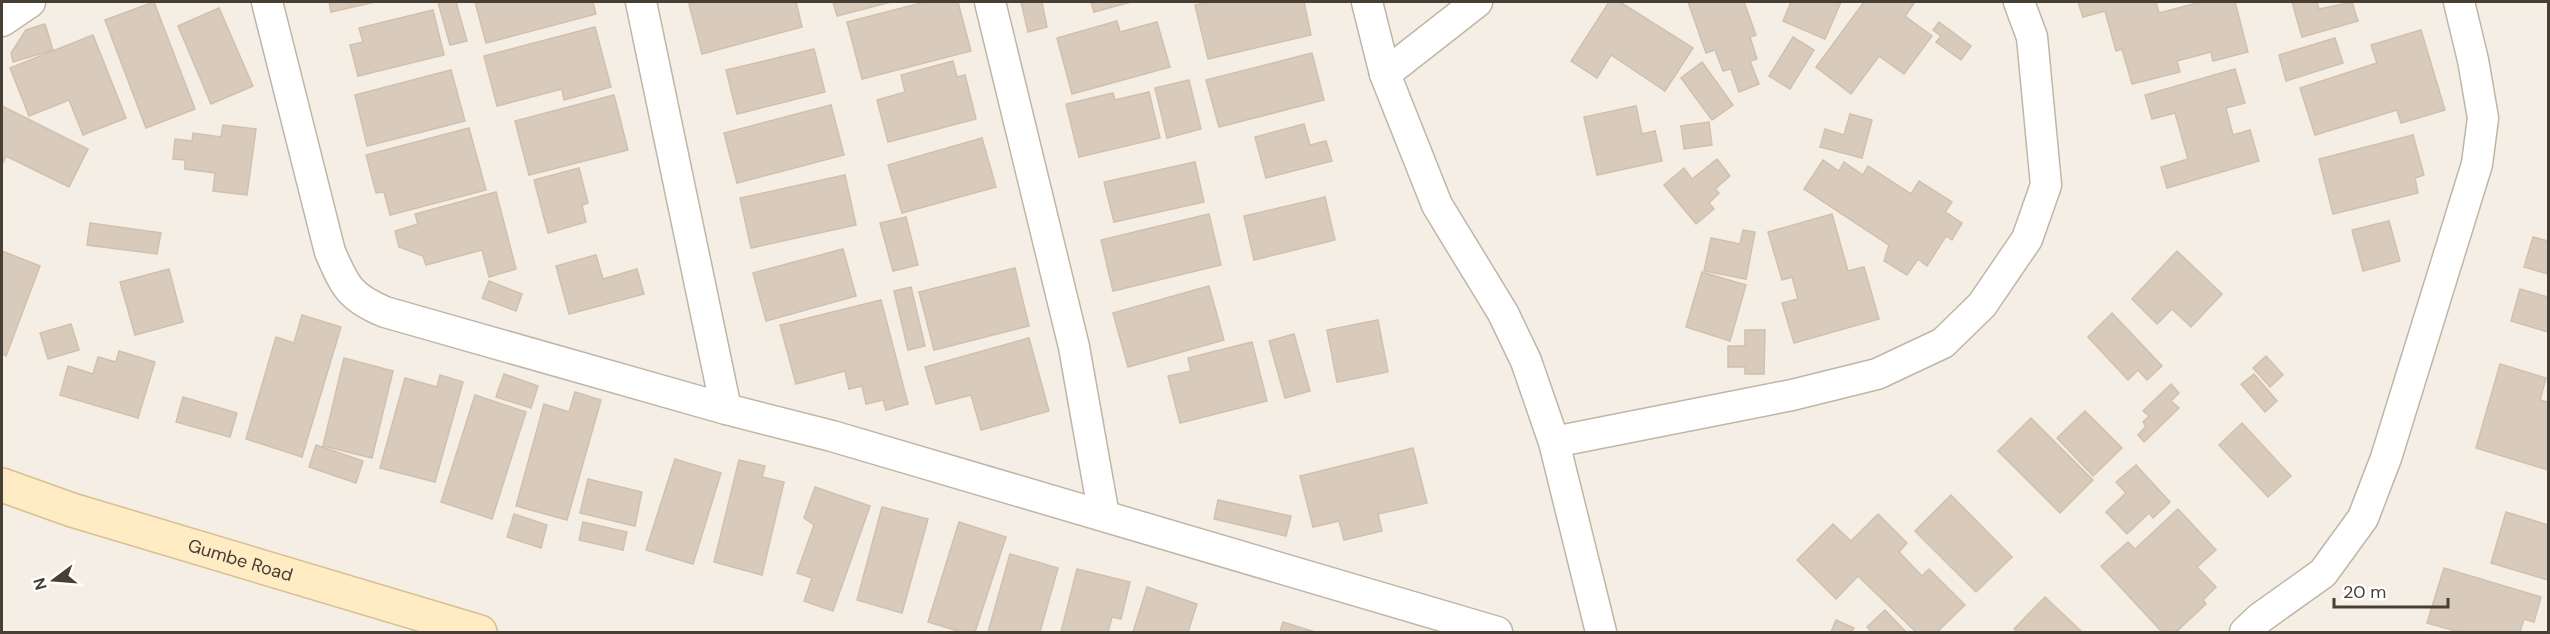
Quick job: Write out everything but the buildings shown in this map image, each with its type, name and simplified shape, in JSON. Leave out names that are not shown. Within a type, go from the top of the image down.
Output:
[{"type":"street","points":[[2,21],[30,2]]},
{"type":"street","points":[[267,2],[330,252],[343,282],[361,302],[385,312],[726,409],[832,436],[1497,633]]},
{"type":"street","points":[[641,2],[726,409]]},
{"type":"street","points":[[990,2],[1074,347],[1104,516]]},
{"type":"street","points":[[1367,2],[1385,74],[1437,205],[1503,313],[1526,361],[1554,442],[1601,633]]},
{"type":"street","points":[[1385,74],[1477,2]]},
{"type":"street","points":[[1554,442],[1792,395],[1866,376],[1944,343],[1982,305],[2027,239],[2046,185],[2032,36],[2019,2]]},
{"type":"street","points":[[2245,633],[2260,618],[2323,573],[2363,518],[2386,458],[2477,164],[2483,118],[2473,60],[2458,2]]},
{"type":"street","name":"Gumbe Road","points":[[2,485],[72,510],[480,633]]}]
